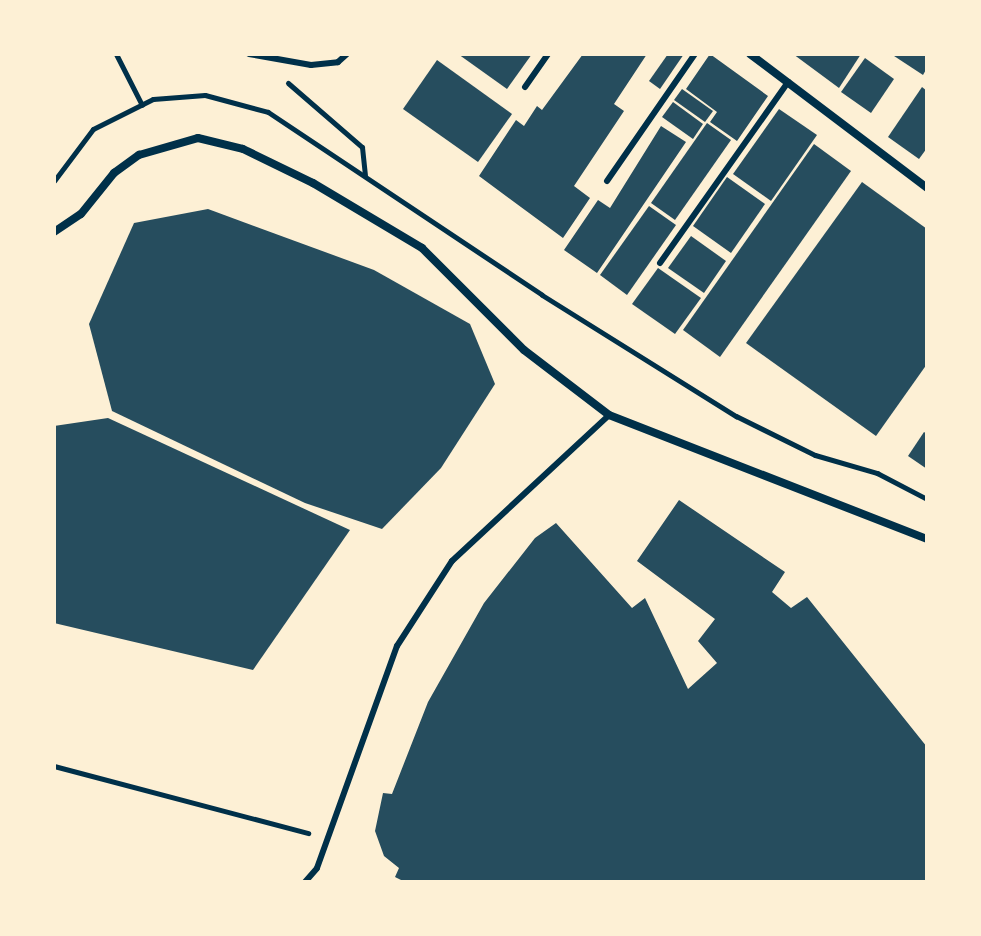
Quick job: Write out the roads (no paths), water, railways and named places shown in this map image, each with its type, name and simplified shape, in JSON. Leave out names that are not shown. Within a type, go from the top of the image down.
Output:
[{"type":"street","points":[[750,54],[927,188]]},
{"type":"street","points":[[54,232],[81,214],[114,173],[139,155],[198,138],[243,149],[313,183],[422,248],[524,350],[609,415],[927,539]]},
{"type":"lane","points":[[249,54],[311,65],[338,62],[347,54]]},
{"type":"lane","points":[[525,87],[548,54]]},
{"type":"lane","points":[[607,181],[695,54]]},
{"type":"lane","points":[[660,263],[788,82]]},
{"type":"lane","points":[[305,882],[317,868],[397,646],[444,573],[524,491],[609,415]]}]
